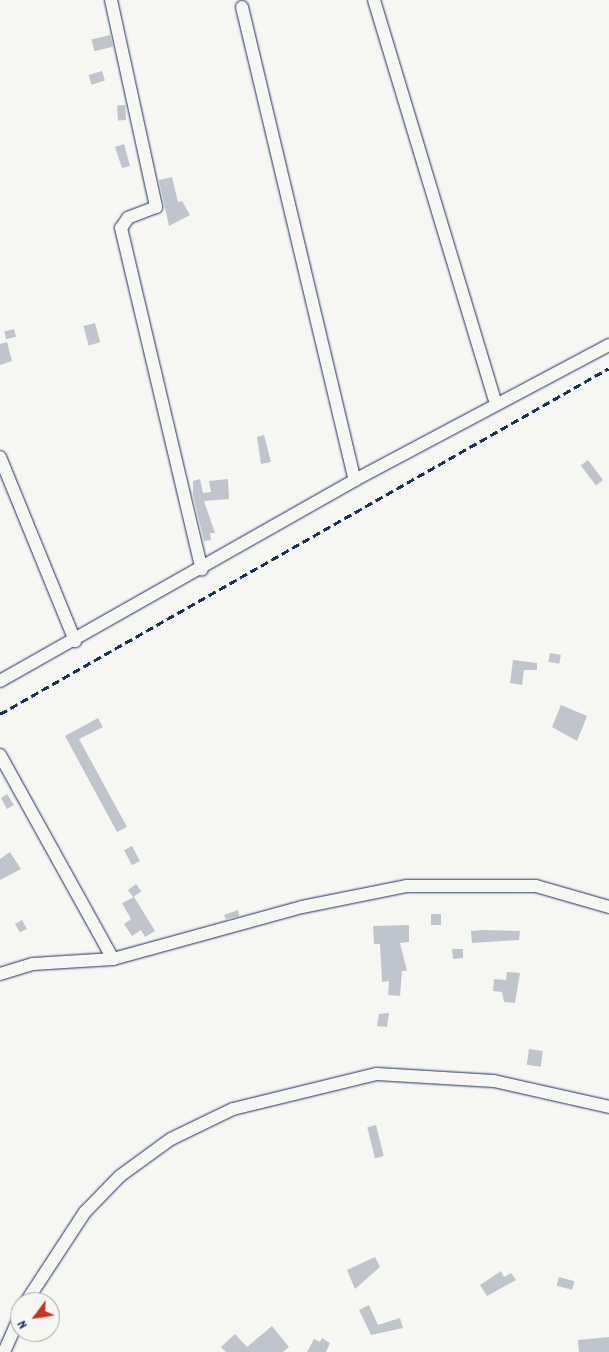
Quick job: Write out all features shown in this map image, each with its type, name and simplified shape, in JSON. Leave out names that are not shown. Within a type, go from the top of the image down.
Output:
[{"type":"street","points":[[111,0],[156,207],[128,218],[121,228],[202,570]]},
{"type":"street","points":[[374,0],[496,404]]},
{"type":"street","points":[[242,7],[354,480]]},
{"type":"street","points":[[0,681],[202,570],[354,480],[609,345]]},
{"type":"street","points":[[0,457],[75,641]]},
{"type":"street","points":[[0,754],[113,959]]},
{"type":"street","points":[[0,974],[33,964],[113,959],[302,907],[406,886],[536,886],[609,907]]},
{"type":"street","points":[[33,1292],[85,1212],[120,1176],[171,1139],[233,1109],[377,1074],[494,1081],[609,1107]]},
{"type":"street","points":[[4,1352],[10,1338]]},
{"type":"building","points":[[110,35],[113,47],[94,51],[92,40]]},
{"type":"building","points":[[102,71],[105,81],[92,85],[89,75]]},
{"type":"building","points":[[125,105],[126,120],[118,121],[117,106]]},
{"type":"building","points":[[124,144],[130,166],[122,168],[115,147]]},
{"type":"building","points":[[172,177],[178,202],[182,201],[190,215],[169,226],[159,180]]},
{"type":"building","points":[[95,323],[100,342],[89,345],[83,326]]},
{"type":"building","points":[[14,329],[16,337],[6,339],[4,331]]},
{"type":"building","points":[[7,342],[12,361],[0,365],[0,344]]},
{"type":"building","points":[[264,435],[271,462],[261,464],[257,437]]},
{"type":"building","points":[[588,460],[603,480],[596,485],[581,465]]},
{"type":"building","points":[[200,479],[203,493],[211,492],[209,481],[228,479],[229,499],[204,501],[215,533],[210,533],[211,540],[204,541],[193,495],[193,481]]},
{"type":"building","points":[[550,653],[561,655],[559,664],[548,662]]},
{"type":"building","points":[[513,660],[537,663],[537,670],[524,670],[522,685],[510,683]]},
{"type":"building","points":[[561,705],[587,716],[577,741],[552,727]]},
{"type":"building","points":[[98,718],[103,727],[79,739],[127,827],[117,832],[65,736]]},
{"type":"building","points":[[7,794],[14,805],[7,809],[1,798]]},
{"type":"building","points":[[132,846],[140,861],[132,865],[124,850]]},
{"type":"building","points":[[10,852],[21,869],[0,880],[0,859]]},
{"type":"building","points":[[136,884],[141,891],[133,897],[128,890]]},
{"type":"building","points":[[134,897],[155,931],[145,937],[141,930],[132,936],[124,924],[131,919],[122,903]]},
{"type":"building","points":[[238,910],[239,916],[226,919],[224,915]]},
{"type":"building","points":[[431,914],[441,914],[441,925],[431,925]]},
{"type":"building","points":[[22,920],[27,929],[20,933],[15,924]]},
{"type":"building","points":[[409,925],[409,942],[400,943],[407,971],[402,971],[400,996],[388,995],[389,981],[382,982],[380,944],[374,944],[373,926]]},
{"type":"building","points":[[471,931],[520,931],[519,940],[472,943]]},
{"type":"building","points":[[452,949],[463,949],[463,958],[453,959]]},
{"type":"building","points":[[507,972],[520,973],[515,1003],[504,1002],[502,992],[493,991],[494,979],[506,980]]},
{"type":"building","points":[[389,1013],[387,1027],[377,1026],[379,1014]]},
{"type":"building","points":[[529,1049],[543,1051],[541,1067],[527,1065]]},
{"type":"building","points":[[376,1125],[384,1156],[375,1158],[367,1127]]},
{"type":"building","points":[[375,1257],[380,1267],[355,1289],[347,1270]]},
{"type":"building","points":[[501,1271],[504,1277],[511,1273],[516,1280],[487,1296],[480,1285]]},
{"type":"building","points":[[559,1277],[574,1281],[572,1290],[557,1286]]},
{"type":"building","points":[[369,1305],[378,1325],[400,1318],[403,1328],[371,1335],[359,1310]]},
{"type":"building","points":[[272,1326],[289,1347],[283,1352],[226,1352],[221,1347],[235,1334],[247,1347]]},
{"type":"building","points":[[609,1337],[609,1352],[579,1352],[578,1340]]},
{"type":"building","points":[[322,1338],[330,1343],[326,1352],[307,1352],[314,1339],[320,1342]]},
{"type":"railway","points":[[0,714],[609,368]]}]
